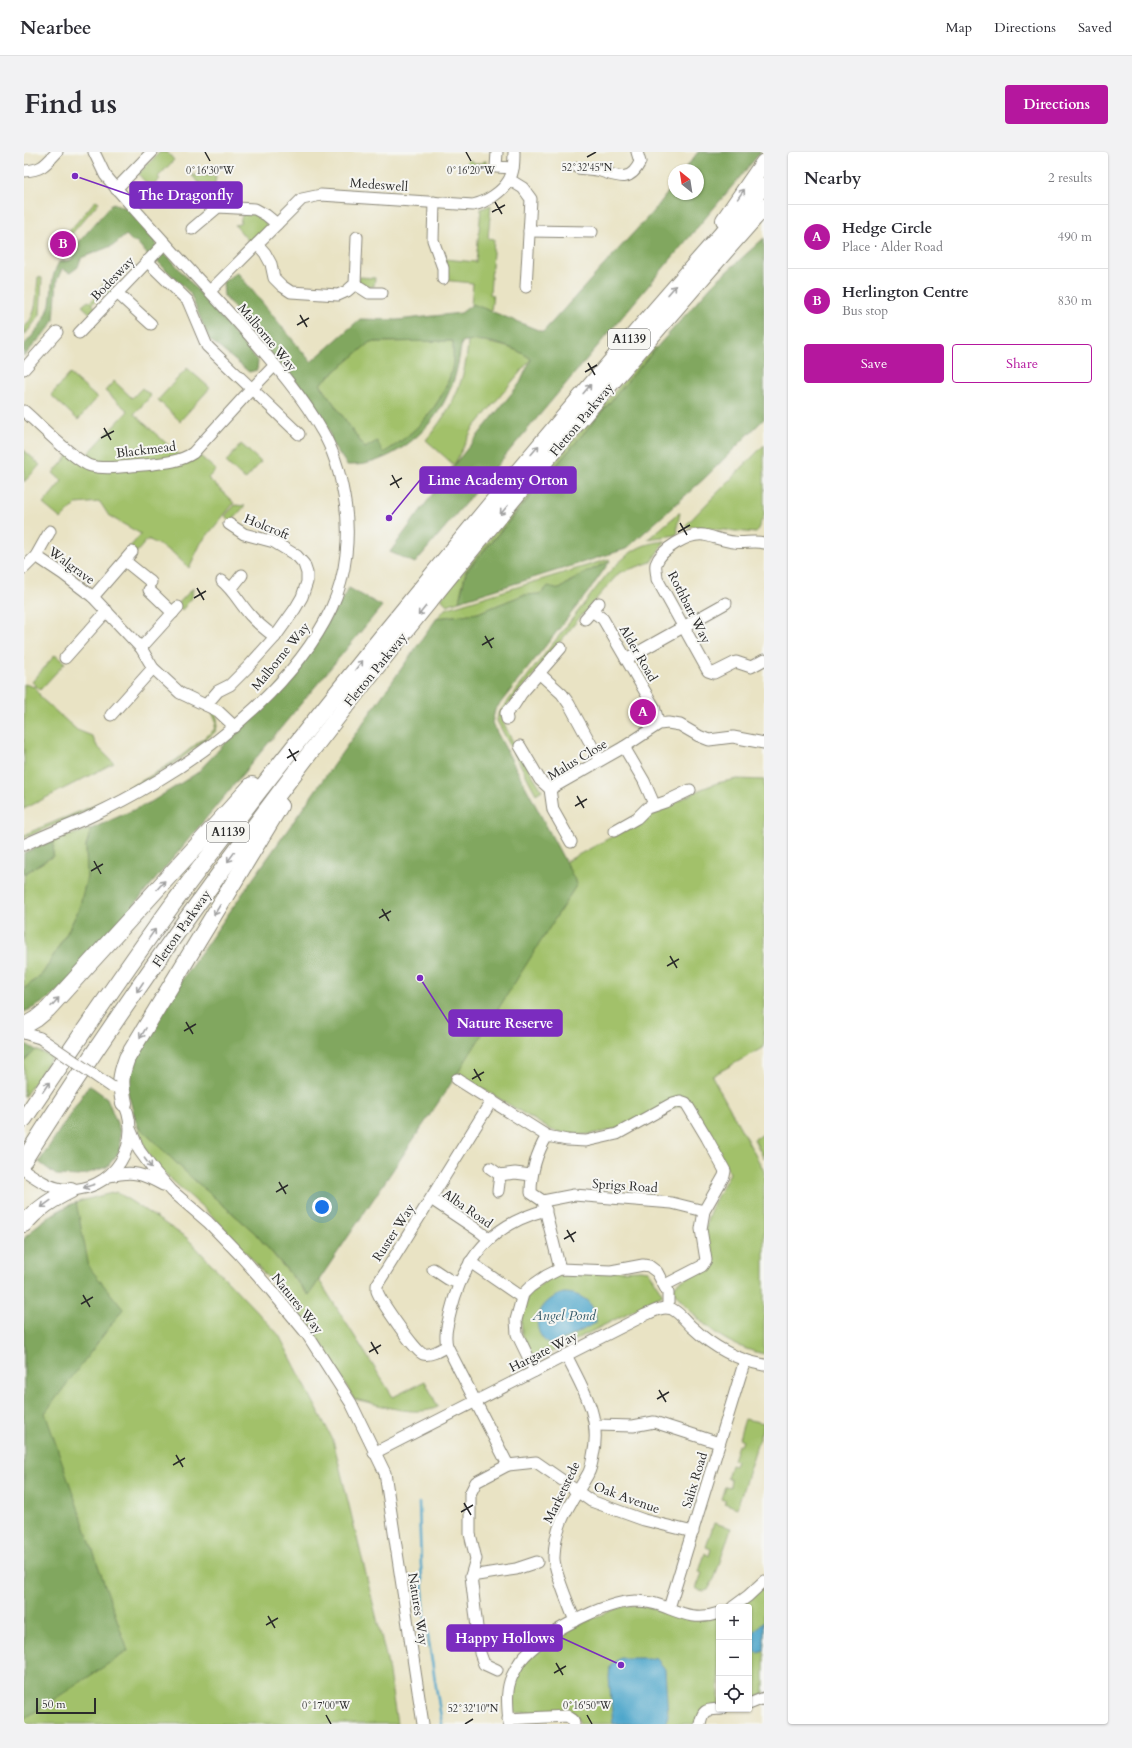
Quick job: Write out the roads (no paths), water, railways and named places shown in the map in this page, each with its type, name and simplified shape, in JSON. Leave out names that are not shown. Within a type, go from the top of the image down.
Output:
[{"type":"highway","points":[[697,262],[738,197],[764,162]]},
{"type":"highway","name":"Fletton Parkway","points":[[24,1120],[82,1033],[169,909],[240,815],[347,679],[474,522],[626,342],[764,186]]},
{"type":"highway","name":"Fletton Parkway","points":[[24,1160],[100,1045],[187,919],[254,825],[324,733],[490,526],[690,291],[764,207]]},
{"type":"highway","points":[[690,291],[764,222]]},
{"type":"highway","points":[[24,1026],[36,1019],[48,1009],[347,679]]},
{"type":"highway","points":[[124,1103],[120,1083],[127,1058],[324,733]]},
{"type":"highway","points":[[24,1224],[35,1212],[51,1200],[71,1190]]},
{"type":"street","points":[[24,171],[36,170],[42,167],[56,152]]},
{"type":"street","name":"Malborne Way","points":[[24,845],[86,818],[142,790],[187,761],[235,727],[280,681],[318,632],[332,607],[342,575],[347,546],[348,525],[342,482],[335,458],[323,432],[275,365],[210,291],[116,189],[102,170],[94,152]]},
{"type":"street","points":[[116,189],[152,152]]},
{"type":"street","points":[[497,152],[496,167],[513,168]]},
{"type":"street","points":[[514,152],[513,168],[510,180],[523,188],[531,199],[526,287]]},
{"type":"street","points":[[578,168],[595,175],[617,177],[627,176],[636,170],[640,162],[637,152]]},
{"type":"street","name":"Medeswell","points":[[210,291],[302,199],[321,194],[473,205],[486,201],[510,180]]},
{"type":"street","points":[[434,202],[433,240],[443,268],[443,280]]},
{"type":"street","points":[[192,229],[218,207],[255,209],[266,215],[277,224]]},
{"type":"street","points":[[529,231],[592,232]]},
{"type":"street","points":[[256,244],[265,253],[271,264],[274,278],[291,292],[338,295],[347,291],[355,284],[357,237]]},
{"type":"street","name":"Bodesway","points":[[79,333],[165,243]]},
{"type":"street","points":[[147,261],[188,300],[207,346],[299,434]]},
{"type":"street","points":[[355,284],[369,293],[382,293]]},
{"type":"street","points":[[117,293],[151,324]]},
{"type":"street","points":[[24,369],[57,332]]},
{"type":"street","name":"Blackmead","points":[[24,411],[79,460],[90,466],[111,468],[174,462],[185,459],[193,453],[275,365]]},
{"type":"street","name":"Holcroft","points":[[206,705],[218,691],[230,684],[248,667],[275,636],[302,596],[306,582],[307,573],[304,564],[285,547],[274,542],[244,534],[229,524]]},
{"type":"street","name":"Walgrave","points":[[24,568],[36,556],[50,530]]},
{"type":"street","name":"Rothbart Way","points":[[764,543],[754,541],[740,543],[727,542],[702,535],[685,539],[674,544],[664,551],[656,564],[657,579],[708,672],[714,673],[736,662],[751,667],[764,660]]},
{"type":"street","name":"Walgrave","points":[[36,556],[64,574],[93,597],[141,648],[153,668],[180,693],[194,701],[218,711],[235,727]]},
{"type":"street","name":"Walgrave","points":[[93,597],[128,556],[150,586],[175,610],[141,648]]},
{"type":"street","points":[[231,589],[242,575]]},
{"type":"street","points":[[222,581],[231,589],[249,614],[275,636]]},
{"type":"street","points":[[626,659],[726,603]]},
{"type":"street","points":[[65,658],[107,611]]},
{"type":"street","name":"Alder Road","points":[[592,611],[603,619],[654,707],[659,724]]},
{"type":"street","points":[[507,719],[506,713],[561,648]]},
{"type":"street","points":[[111,715],[153,668]]},
{"type":"street","points":[[540,674],[562,694],[569,704],[599,759]]},
{"type":"street","points":[[659,724],[668,723],[680,725],[698,736],[709,740],[733,737],[764,743]]},
{"type":"street","name":"Malus Close","points":[[571,842],[553,810],[550,789],[599,759],[624,747],[659,724]]},
{"type":"street","points":[[520,746],[540,780],[550,789]]},
{"type":"street","name":"Malus Close","points":[[624,747],[640,783],[654,804]]},
{"type":"street","points":[[614,831],[637,818],[647,808],[654,804],[665,802],[690,790]]},
{"type":"street","points":[[24,1033],[40,1038],[112,1087],[124,1103],[129,1117],[131,1131],[127,1151],[119,1165],[109,1176],[92,1186],[71,1190],[62,1189],[45,1184],[24,1170]]},
{"type":"street","points":[[457,1079],[547,1136],[567,1140],[586,1140],[617,1134],[673,1103],[686,1103],[725,1171],[724,1176],[704,1211],[702,1229],[706,1260],[702,1266],[665,1285]]},
{"type":"street","name":"Ruster Way","points":[[447,1346],[431,1354],[422,1354],[414,1348],[377,1291],[377,1285],[492,1100]]},
{"type":"street","name":"Natures Way","points":[[131,1131],[147,1162],[172,1191],[208,1222],[240,1255],[307,1334],[351,1402],[385,1474],[423,1724]]},
{"type":"street","points":[[547,1136],[540,1148],[531,1175],[532,1193],[544,1206],[560,1269]]},
{"type":"street","points":[[490,1168],[500,1175],[515,1173],[531,1175]]},
{"type":"street","name":"Natures Way","points":[[109,1176],[124,1172],[140,1174],[172,1191]]},
{"type":"street","points":[[498,1191],[500,1175]]},
{"type":"street","name":"Sprigs Road","points":[[508,1465],[447,1346],[444,1337],[459,1283],[470,1262],[489,1240],[509,1224],[544,1206],[574,1195],[672,1203],[704,1211]]},
{"type":"street","name":"Alba Road","points":[[431,1199],[479,1231],[489,1240]]},
{"type":"street","points":[[470,1262],[522,1297]]},
{"type":"street","points":[[535,1371],[517,1334],[516,1320],[522,1297],[530,1287],[546,1276],[560,1269],[612,1271],[643,1265],[649,1266],[657,1272],[665,1285],[668,1293],[668,1308],[677,1312],[711,1343],[745,1360],[764,1365]]},
{"type":"street","points":[[433,1269],[448,1279],[459,1283]]},
{"type":"street","name":"Hargate Way","points":[[374,1453],[645,1315],[668,1308]]},
{"type":"street","name":"Marketstede","points":[[566,1356],[585,1392],[596,1425],[596,1445],[589,1472],[563,1515],[545,1561],[575,1621]]},
{"type":"street","name":"Salix Road","points":[[669,1608],[745,1360]]},
{"type":"street","points":[[596,1425],[633,1426],[654,1422],[719,1443]]},
{"type":"street","name":"Oak Avenue","points":[[508,1465],[536,1462],[591,1501],[644,1520],[693,1532]]},
{"type":"street","points":[[504,1673],[484,1664],[480,1653],[471,1576],[476,1559],[470,1534],[470,1494],[476,1482],[508,1465]]},
{"type":"street","points":[[471,1576],[516,1569],[545,1561]]},
{"type":"street","points":[[737,1604],[764,1581]]},
{"type":"street","points":[[504,1673],[521,1660],[540,1642],[575,1621],[602,1609],[626,1602],[638,1601],[669,1608],[698,1618],[716,1614]]},
{"type":"street","points":[[504,1673],[507,1693],[508,1721],[567,1716],[573,1720],[574,1724]]},
{"type":"street","points":[[752,1703],[764,1698]]},
{"type":"street","points":[[700,1724],[702,1714],[707,1710],[716,1709]]},
{"type":"water","name":"Angel Pond","points":[[564,1293],[577,1295],[587,1301],[594,1310],[596,1323],[551,1346],[543,1339],[539,1332],[537,1324],[538,1316],[547,1302]]},
{"type":"water","points":[[764,1621],[764,1651],[758,1653],[752,1648],[752,1634]]},
{"type":"water","points":[[620,1658],[657,1659],[665,1669],[668,1716],[665,1724],[613,1724],[609,1678],[610,1665]]},
{"type":"waterway","points":[[419,1503],[421,1565],[425,1618],[442,1724]]},
{"type":"place","name":"The Dragonfly","points":[[75,176]]},
{"type":"place","name":"Herlington Centre","points":[[63,244]]},
{"type":"place","name":"Lime Academy Orton","points":[[389,518]]},
{"type":"place","name":"Hedge Circle","points":[[643,712]]},
{"type":"place","name":"Nature Reserve","points":[[420,978]]},
{"type":"place","name":"Happy Hollows","points":[[621,1665]]}]
